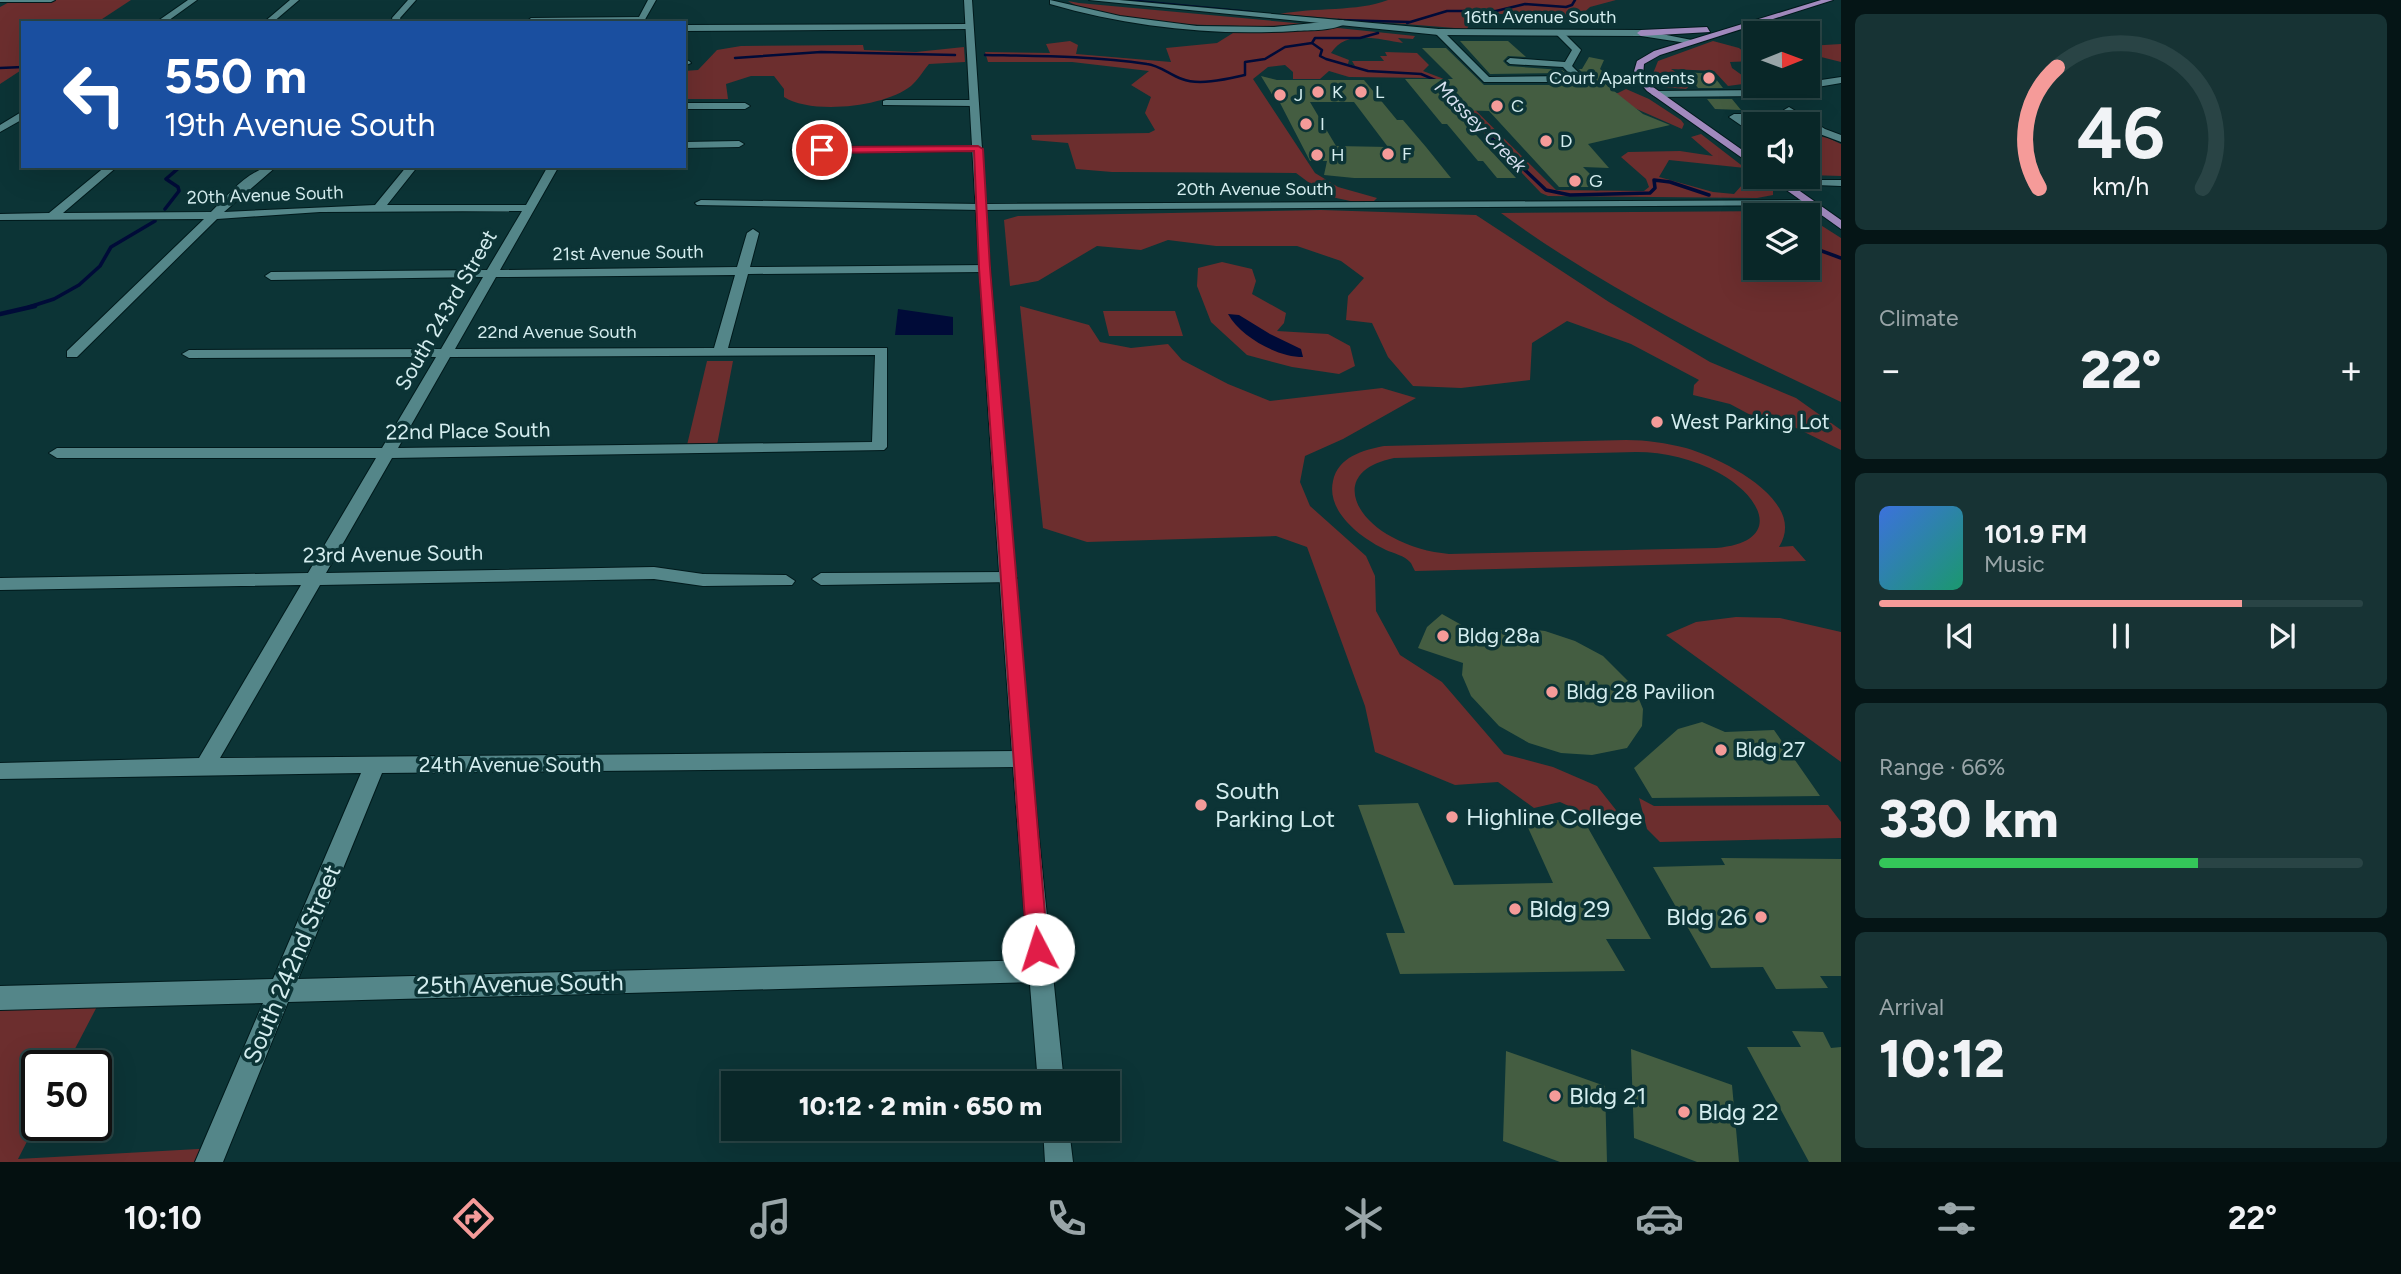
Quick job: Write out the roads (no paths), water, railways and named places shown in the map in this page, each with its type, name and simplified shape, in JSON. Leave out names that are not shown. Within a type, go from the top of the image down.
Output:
[{"type":"main road","points":[[1743,156],[1656,94],[1638,75],[1640,63],[1650,55],[1829,0]]},
{"type":"main road","points":[[1641,33],[1728,30]]},
{"type":"main road","points":[[1662,35],[1681,45]]},
{"type":"main road","points":[[1790,189],[1809,203]]},
{"type":"main road","points":[[1820,211],[1841,225]]},
{"type":"street","points":[[0,0],[51,0]]},
{"type":"street","points":[[162,21],[193,0]]},
{"type":"street","points":[[269,21],[295,0]]},
{"type":"street","points":[[397,21],[396,18],[412,0]]},
{"type":"street","points":[[640,21],[652,0]]},
{"type":"street","points":[[968,0],[984,268],[1021,759],[1050,1071]]},
{"type":"street","name":"16th Avenue South","points":[[1093,0],[1440,32],[1641,33],[1693,41]]},
{"type":"street","points":[[1054,2],[1101,15],[1205,27],[1265,29],[1343,23]]},
{"type":"street","points":[[686,28],[969,26]]},
{"type":"street","points":[[1440,32],[1487,80],[1580,79],[1567,65]]},
{"type":"street","points":[[1560,34],[1577,50],[1567,65]]},
{"type":"street","points":[[1510,61],[1567,65]]},
{"type":"street","points":[[1820,84],[1841,80]]},
{"type":"street","points":[[1656,94],[1743,93]]},
{"type":"street","points":[[1771,98],[1791,112]]},
{"type":"street","points":[[886,103],[974,103]]},
{"type":"street","points":[[686,106],[746,106]]},
{"type":"street","points":[[0,129],[21,115]]},
{"type":"street","points":[[1743,117],[1734,117],[1743,123]]},
{"type":"street","points":[[1820,130],[1841,139]]},
{"type":"street","points":[[686,145],[739,144]]},
{"type":"street","points":[[796,150],[978,149]]},
{"type":"street","points":[[51,217],[111,168]]},
{"type":"street","points":[[72,354],[242,188],[269,168]]},
{"type":"street","points":[[379,208],[411,168]]},
{"type":"street","name":"South 243rd Street","points":[[205,766],[553,168]]},
{"type":"street","points":[[84,177],[101,176]]},
{"type":"street","points":[[1820,183],[1841,183]]},
{"type":"street","name":"20th Avenue South","points":[[701,203],[981,207],[1743,203]]},
{"type":"street","points":[[758,218],[762,205]]},
{"type":"street","name":"20th Avenue South","points":[[0,216],[214,215],[312,209],[531,208]]},
{"type":"street","points":[[720,351],[753,233]]},
{"type":"street","name":"21st Avenue South","points":[[271,275],[984,268]]},
{"type":"street","name":"22nd Avenue South","points":[[189,354],[882,351],[879,447]]},
{"type":"street","name":"22nd Place South","points":[[57,453],[387,453],[879,447]]},
{"type":"street","name":"23rd Avenue South","points":[[0,584],[654,573],[703,580],[786,581]]},
{"type":"street","points":[[821,579],[1008,578]]},
{"type":"street","name":"24th Avenue South","points":[[0,771],[205,766],[1021,759]]},
{"type":"street","name":"South 242nd Street","points":[[209,1162],[375,765]]},
{"type":"street","name":"25th Avenue South","points":[[0,998],[1040,971]]},
{"type":"street","points":[[1057,1141],[1059,1162]]},
{"type":"water","points":[[898,309],[953,317],[953,335],[895,335]]},
{"type":"water","points":[[1228,314],[1239,315],[1301,349],[1303,357],[1282,354],[1261,344],[1242,330]]},
{"type":"waterway","points":[[1126,0],[1251,12]]},
{"type":"waterway","name":"Massey Creek","points":[[1407,23],[1447,11],[1496,11],[1525,4],[1566,7],[1572,5],[1575,0]]},
{"type":"waterway","points":[[1338,20],[1410,22]]},
{"type":"waterway","name":"Massey Creek","points":[[1312,43],[1315,38],[1360,38],[1378,33]]},
{"type":"waterway","points":[[985,55],[1127,61],[1151,65],[1189,81],[1205,82],[1245,75],[1245,62],[1265,59],[1285,47],[1312,43]]},
{"type":"waterway","name":"Massey Creek","points":[[1312,43],[1322,50],[1320,56],[1326,59],[1368,71],[1421,74],[1440,82]]},
{"type":"waterway","points":[[735,58],[821,52],[955,55]]},
{"type":"waterway","points":[[0,68],[21,67]]},
{"type":"waterway","name":"Massey Creek","points":[[1463,107],[1483,126],[1489,136]]},
{"type":"waterway","name":"Massey Creek","points":[[1489,136],[1546,190],[1570,195],[1650,193],[1655,188],[1654,180],[1670,182],[1709,195]]},
{"type":"waterway","points":[[165,209],[179,191],[178,187],[166,179],[179,168]]},
{"type":"waterway","points":[[29,307],[54,299],[79,285],[100,266],[111,247],[155,221]]},
{"type":"waterway","name":"Massey Creek","points":[[1820,250],[1841,258]]},
{"type":"waterway","points":[[0,314],[35,306]]},
{"type":"place","name":"Court Apartments","points":[[1709,78]]},
{"type":"place","name":"K","points":[[1318,92]]},
{"type":"place","name":"L","points":[[1361,92]]},
{"type":"place","name":"J","points":[[1280,95]]},
{"type":"place","name":"C","points":[[1497,106]]},
{"type":"place","name":"I","points":[[1306,124]]},
{"type":"place","name":"D","points":[[1546,141]]},
{"type":"place","name":"F","points":[[1388,154]]},
{"type":"place","name":"H","points":[[1317,155]]},
{"type":"place","name":"G","points":[[1575,181]]},
{"type":"place","name":"West Parking Lot","points":[[1657,422]]},
{"type":"place","name":"Bldg 28a","points":[[1443,636]]},
{"type":"place","name":"Bldg 28 Pavilion","points":[[1552,692]]},
{"type":"place","name":"Bldg 27","points":[[1721,750]]},
{"type":"place","name":"South Parking Lot","points":[[1201,805]]},
{"type":"place","name":"Highline College","points":[[1452,817]]},
{"type":"place","name":"Bldg 29","points":[[1515,909]]},
{"type":"place","name":"Bldg 26","points":[[1761,917]]},
{"type":"place","name":"Bldg 21","points":[[1555,1096]]},
{"type":"place","name":"Bldg 22","points":[[1684,1112]]}]
